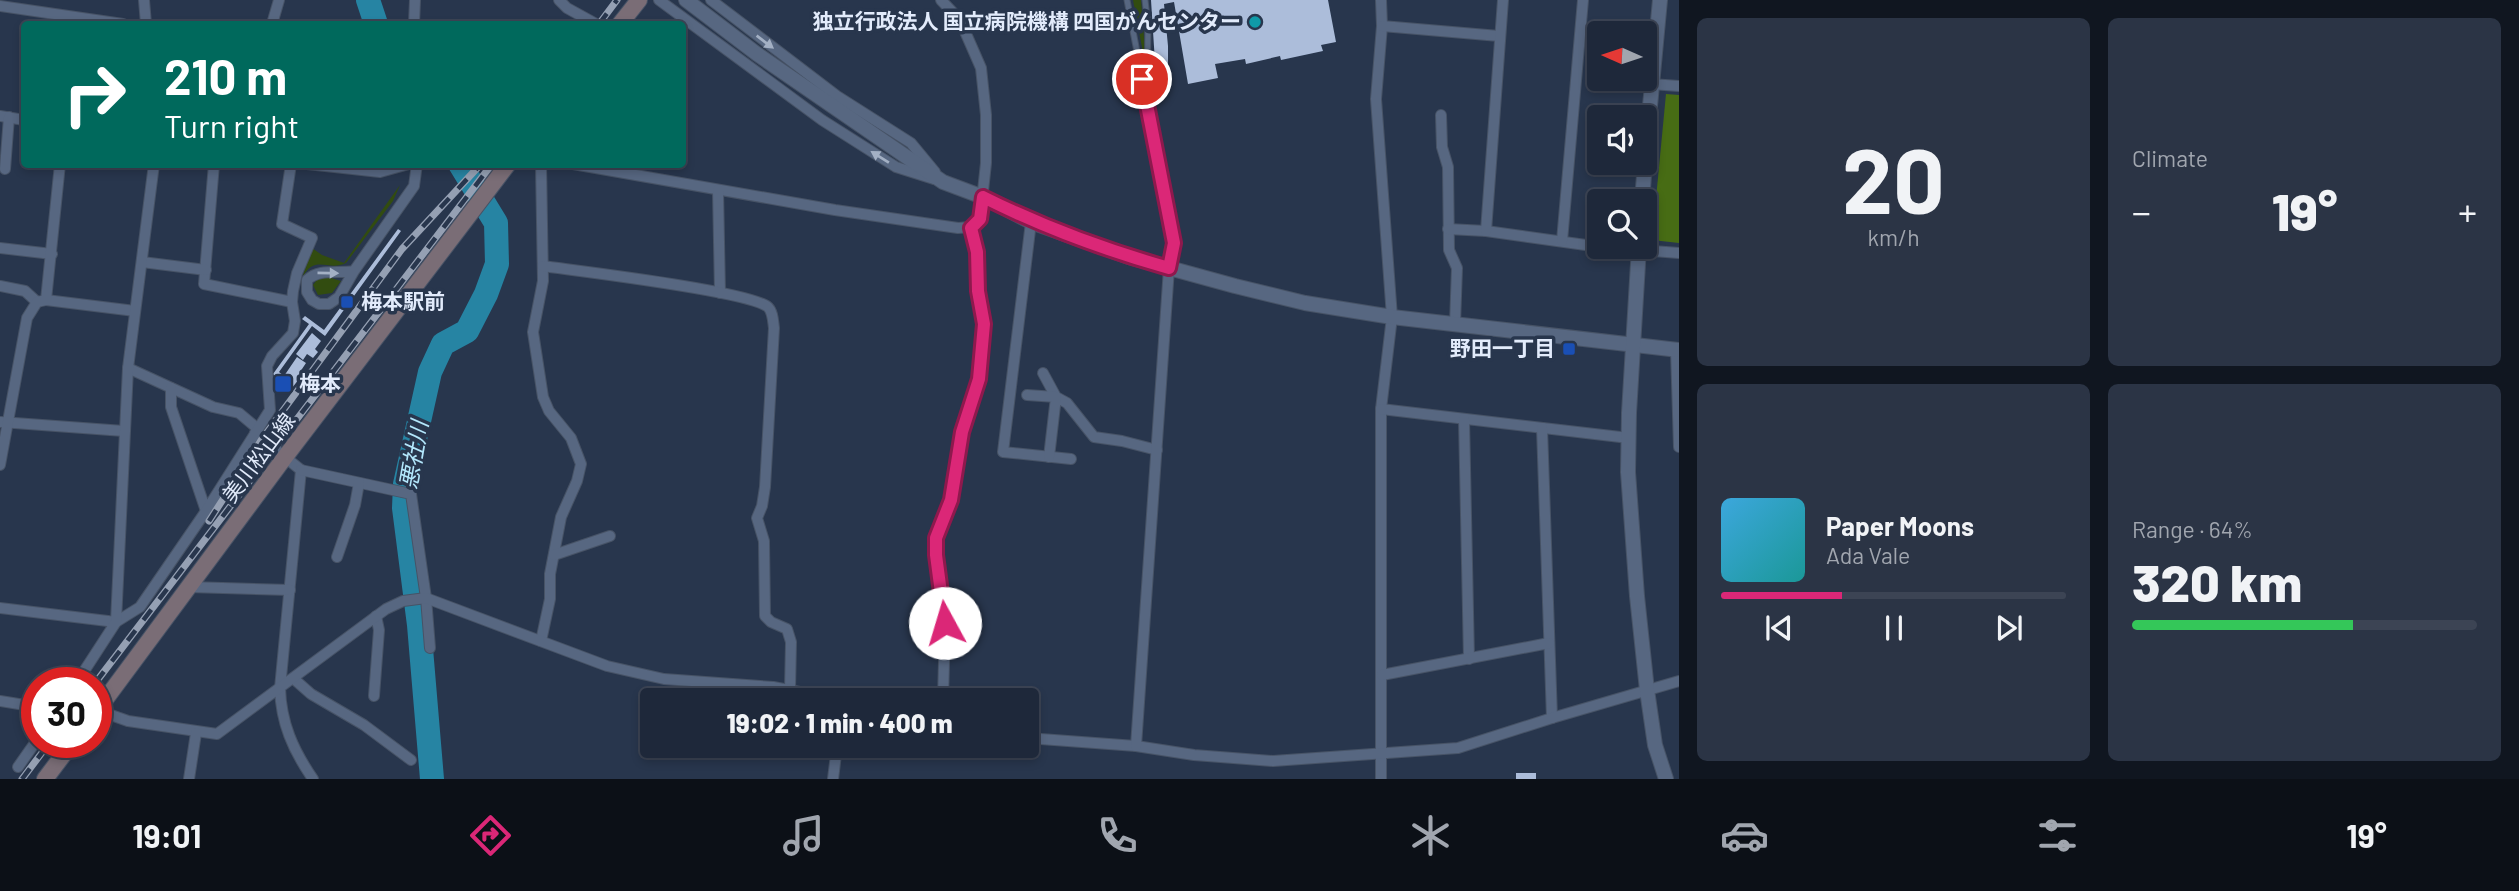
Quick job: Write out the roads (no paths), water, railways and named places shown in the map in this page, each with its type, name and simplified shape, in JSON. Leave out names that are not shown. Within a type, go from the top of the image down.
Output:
[{"type":"main road","points":[[622,21],[639,0]]},
{"type":"main road","name":"美川松山線","points":[[112,691],[285,457],[505,168]]},
{"type":"main road","points":[[54,775],[64,758]]},
{"type":"street","points":[[144,0],[146,21]]},
{"type":"street","points":[[273,21],[279,0]]},
{"type":"street","points":[[414,21],[415,0]]},
{"type":"street","points":[[559,0],[591,21]]},
{"type":"street","points":[[659,0],[770,84],[896,167],[983,197],[1031,222],[1129,257],[1305,303],[1392,317],[1678,350],[1679,447]]},
{"type":"street","points":[[685,0],[757,54],[943,182]]},
{"type":"street","points":[[711,0],[836,96],[911,143],[943,182]]},
{"type":"street","points":[[595,168],[849,212],[971,228],[980,219],[983,197],[986,115],[981,68],[960,20],[941,0]]},
{"type":"street","points":[[1381,0],[1382,26],[1376,99],[1392,317],[1381,409],[1381,779]]},
{"type":"street","points":[[1486,231],[1503,0]]},
{"type":"street","points":[[1562,242],[1583,0]]},
{"type":"street","points":[[1657,28],[1660,0]]},
{"type":"street","points":[[0,6],[76,21]]},
{"type":"street","points":[[1382,26],[1499,36]]},
{"type":"street","points":[[1657,84],[1679,86]]},
{"type":"street","points":[[1441,115],[1442,147],[1448,167],[1449,250],[1457,268],[1455,324]]},
{"type":"street","points":[[4,116],[5,169]]},
{"type":"street","points":[[0,465],[3,422],[27,318],[42,301],[51,254],[60,168]]},
{"type":"street","points":[[117,622],[128,368],[154,168]]},
{"type":"street","points":[[214,168],[204,284],[292,302]]},
{"type":"street","points":[[87,667],[117,622],[140,607],[206,511],[270,410],[267,366],[272,356],[293,333],[295,312],[292,302],[298,273],[312,237],[282,225],[290,168]]},
{"type":"street","points":[[344,168],[380,172],[394,168]]},
{"type":"street","points":[[354,271],[414,186],[417,168]]},
{"type":"street","points":[[541,168],[543,281],[533,332],[539,378],[549,411],[571,438],[581,464],[577,481],[561,517],[550,574],[550,599],[541,641]]},
{"type":"street","points":[[718,190],[720,293]]},
{"type":"street","points":[[1031,222],[1003,452],[1071,459]]},
{"type":"street","points":[[943,688],[945,623],[936,538],[951,500],[962,432],[979,379],[984,324],[978,291],[977,252],[971,228]]},
{"type":"street","points":[[1448,229],[1486,231],[1587,245]]},
{"type":"street","points":[[0,248],[51,254]]},
{"type":"street","points":[[1657,250],[1679,253]]},
{"type":"street","points":[[1639,259],[1628,472],[1647,691],[1655,746],[1666,779]]},
{"type":"street","points":[[142,262],[206,270]]},
{"type":"street","points":[[543,266],[720,293],[757,302],[767,307],[772,315],[774,328],[765,487],[757,518],[764,541],[765,616],[771,622],[787,629],[792,642],[790,688]]},
{"type":"street","points":[[1136,746],[1169,268]]},
{"type":"street","points":[[0,286],[25,291],[42,301],[135,311]]},
{"type":"street","points":[[128,368],[213,407],[239,413],[301,470],[411,494],[430,648]]},
{"type":"street","points":[[1043,373],[1056,397],[1049,457]]},
{"type":"street","points":[[172,388],[171,407],[206,511]]},
{"type":"street","points":[[1027,395],[1056,397],[1067,403],[1094,437],[1157,450]]},
{"type":"street","points":[[1381,409],[1629,438]]},
{"type":"street","points":[[1464,419],[1469,659]]},
{"type":"street","points":[[3,422],[124,431]]},
{"type":"street","points":[[1542,428],[1552,718]]},
{"type":"street","points":[[301,470],[280,688],[281,713],[287,733],[313,779]]},
{"type":"street","points":[[337,557],[355,505],[359,483]]},
{"type":"street","points":[[554,555],[610,536]]},
{"type":"street","points":[[189,587],[290,590]]},
{"type":"street","points":[[112,716],[196,733],[217,734],[376,616],[403,601],[424,598],[607,666],[664,679],[767,688]]},
{"type":"street","points":[[0,608],[117,622]]},
{"type":"street","points":[[374,696],[379,630],[376,616]]},
{"type":"street","points":[[1382,675],[1549,643]]},
{"type":"street","points":[[293,680],[411,760]]},
{"type":"street","points":[[1039,739],[1273,761],[1458,748],[1679,681]]},
{"type":"street","points":[[0,701],[21,704]]},
{"type":"street","points":[[189,779],[196,733]]},
{"type":"street","points":[[18,767],[24,758]]},
{"type":"street","points":[[833,779],[836,758]]},
{"type":"lane","points":[[1127,0],[1174,243],[1169,268]]},
{"type":"lane","points":[[1145,0],[1149,40],[1147,105]]},
{"type":"waterway","name":"悪社川","points":[[368,0],[375,21]]},
{"type":"waterway","name":"悪社川","points":[[432,779],[419,625],[404,508],[405,484],[430,372],[443,344],[467,331],[486,294],[497,264],[496,223],[462,168]]},
{"type":"railway","points":[[601,21],[617,0]]},
{"type":"railway","points":[[209,521],[262,439],[402,249],[477,168]]},
{"type":"railway","points":[[107,667],[489,168]]},
{"type":"railway","points":[[22,779],[38,758]]},
{"type":"place","name":"独立行政法人 国立病院機構 四国がんセンター","points":[[1255,22]]},
{"type":"place","name":"梅本駅前","points":[[347,302]]},
{"type":"place","name":"野田一丁目","points":[[1569,349]]},
{"type":"place","name":"梅本","points":[[283,384]]}]
